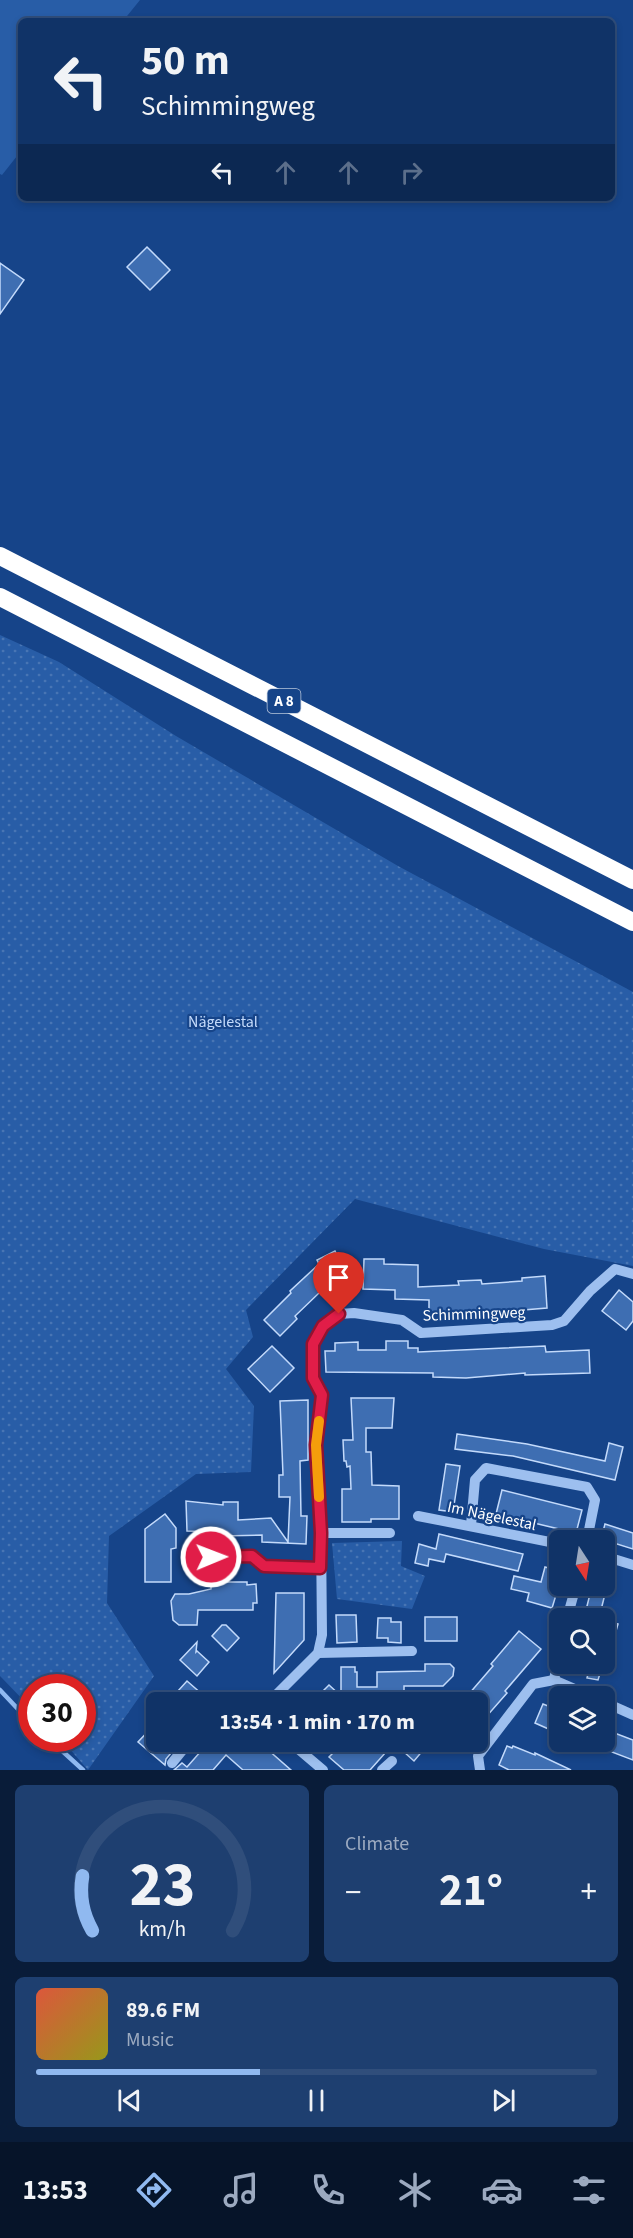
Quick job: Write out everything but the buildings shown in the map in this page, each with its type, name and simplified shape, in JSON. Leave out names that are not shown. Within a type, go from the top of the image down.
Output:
[{"type":"highway","name":"A 8","points":[[0,556],[633,880]]},
{"type":"highway","name":"A 8","points":[[0,597],[633,922]]},
{"type":"street","name":"Schimmingweg","points":[[318,1653],[322,1635],[321,1533],[316,1445],[322,1395],[313,1378],[313,1344],[323,1326],[339,1314],[371,1314],[402,1320],[421,1333],[552,1325],[564,1321],[590,1291],[610,1276],[615,1269],[633,1274]]},
{"type":"street","points":[[471,1525],[475,1480],[486,1468],[587,1487],[595,1500],[589,1530]]},
{"type":"street","name":"Im Nägelestal","points":[[418,1516],[549,1542]]},
{"type":"street","points":[[321,1533],[390,1533]]},
{"type":"street","points":[[191,1557],[252,1556],[264,1566],[320,1568]]},
{"type":"street","points":[[615,1559],[633,1565]]},
{"type":"street","points":[[279,1692],[318,1653],[412,1651]]},
{"type":"street","points":[[554,1680],[555,1674]]},
{"type":"street","points":[[480,1770],[478,1756],[533,1684],[554,1680],[568,1686]]},
{"type":"street","points":[[615,1707],[633,1714]]},
{"type":"street","points":[[172,1763],[181,1752]]},
{"type":"street","points":[[302,1752],[323,1770]]},
{"type":"street","points":[[382,1770],[392,1761]]},
{"type":"green space","points":[[0,0],[140,0],[125,18],[18,18],[18,155],[2,175],[0,174]]},
{"type":"green space","name":"Nägelestal","points":[[0,635],[59,662],[176,736],[398,866],[633,992],[633,1266],[544,1249],[355,1199],[246,1310],[253,1337],[226,1369],[254,1406],[251,1472],[196,1474],[109,1536],[107,1603],[154,1676],[88,1770],[72,1752],[96,1752],[96,1674],[18,1674],[18,1695],[0,1676]]},
{"type":"green space","points":[[402,1541],[401,1566],[425,1576],[412,1609],[337,1599],[332,1543]]},
{"type":"waterway","points":[[0,1690],[18,1709]]},
{"type":"waterway","points":[[63,1752],[83,1770]]},
{"type":"slow traffic","points":[[319,1421],[316,1445],[319,1497]]},
{"type":"route","points":[[211,1557],[252,1556],[264,1566],[320,1568],[321,1533],[316,1445],[322,1395],[313,1378],[313,1344],[323,1326],[339,1314]]}]
